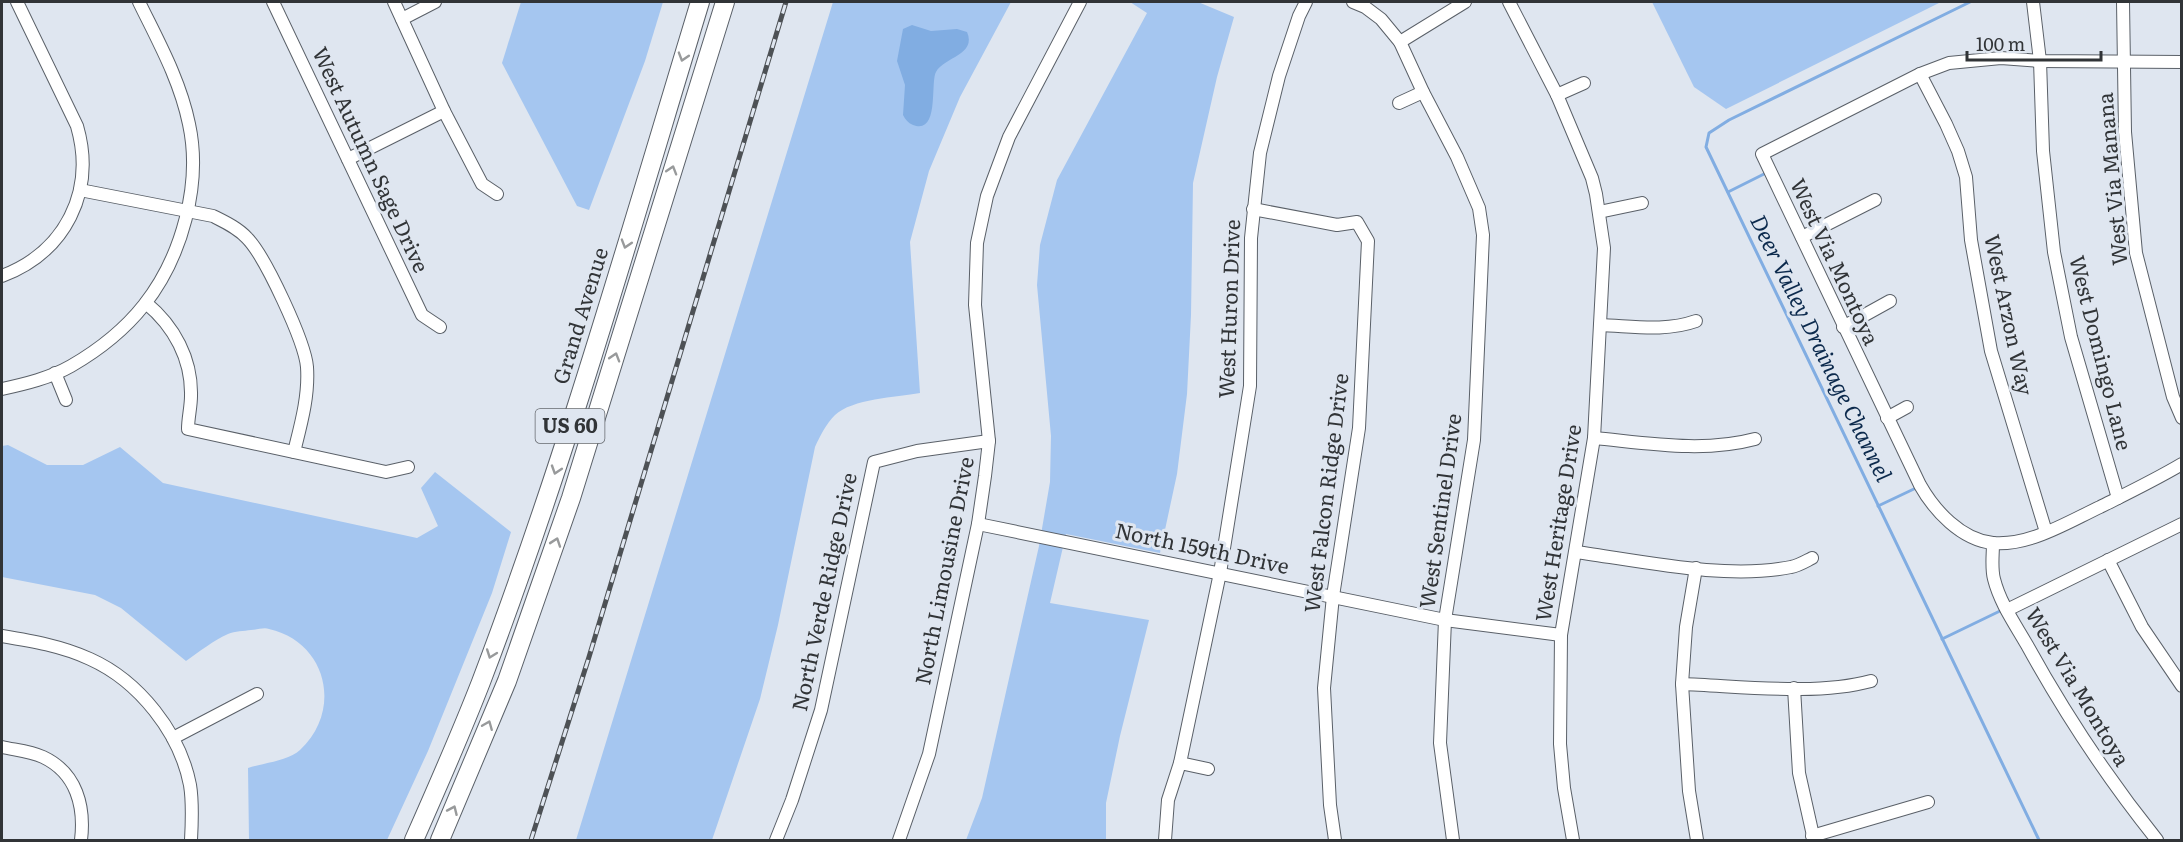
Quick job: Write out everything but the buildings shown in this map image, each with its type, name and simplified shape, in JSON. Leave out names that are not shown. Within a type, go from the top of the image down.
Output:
[{"type":"highway","name":"Grand Avenue","points":[[414,840],[481,683],[544,506],[584,384],[700,2]]},
{"type":"highway","name":"US 60","points":[[440,840],[507,681],[571,498],[725,2]]},
{"type":"street","points":[[2,276],[21,269],[46,249],[73,213],[84,164],[82,143],[77,126],[17,2]]},
{"type":"street","points":[[2,389],[55,374],[110,338],[146,303],[173,253],[188,210],[193,157],[189,124],[173,72],[139,2]]},
{"type":"street","name":"West Autumn Sage Drive","points":[[273,2],[422,315],[440,327]]},
{"type":"street","points":[[394,2],[444,111],[482,184],[497,194]]},
{"type":"street","points":[[402,19],[435,2]]},
{"type":"street","name":"North Limousine Drive","points":[[899,840],[929,754],[978,524],[988,441],[975,305],[977,243],[987,196],[1009,137],[1080,2]]},
{"type":"street","name":"West Huron Drive","points":[[1165,840],[1168,800],[1180,763],[1220,573],[1250,386],[1251,238],[1260,153],[1279,76],[1306,2]]},
{"type":"street","name":"West Sentinel Drive","points":[[1353,2],[1365,7],[1381,19],[1400,42],[1457,157],[1479,208],[1483,235],[1474,440],[1444,620],[1440,743],[1453,840]]},
{"type":"street","points":[[1400,42],[1465,2]]},
{"type":"street","name":"West Heritage Drive","points":[[1509,2],[1557,95],[1592,178],[1604,248],[1593,438],[1562,635],[1560,744],[1564,788],[1573,840]]},
{"type":"street","name":"West Domingo Lane","points":[[2033,2],[2040,61],[2043,151],[2054,252],[2071,336],[2118,498]]},
{"type":"street","name":"West Via Manana","points":[[2123,2],[2122,61],[2125,132],[2136,253],[2173,397],[2181,418]]},
{"type":"street","points":[[1920,74],[1949,63],[2001,58],[2040,61],[2181,62]]},
{"type":"street","name":"West Via Montoya","points":[[1920,74],[1762,154],[1920,485],[1936,509],[1962,531],[1993,543],[1994,579],[2007,610],[2041,672],[2120,795],[2157,840]]},
{"type":"street","name":"West Arzon Way","points":[[1920,74],[1946,124],[1966,177],[1971,240],[1992,351],[2046,532]]},
{"type":"street","points":[[1557,95],[1584,83]]},
{"type":"street","points":[[1400,103],[1423,92]]},
{"type":"street","points":[[348,159],[444,111]]},
{"type":"street","points":[[80,189],[213,216],[247,238],[260,257],[300,337],[307,363],[308,383],[305,405],[294,453]]},
{"type":"street","points":[[1802,237],[1875,200]]},
{"type":"street","points":[[1599,212],[1642,203]]},
{"type":"street","name":"West Falcon Ridge Drive","points":[[1253,209],[1337,225],[1356,222],[1368,241],[1359,429],[1333,596],[1324,688],[1330,805],[1335,840]]},
{"type":"street","points":[[1843,327],[1890,301]]},
{"type":"street","points":[[146,303],[168,325],[177,338],[184,355],[189,374],[191,397],[188,429],[386,472],[408,467]]},
{"type":"street","points":[[1600,325],[1655,328],[1684,326],[1696,321]]},
{"type":"street","points":[[55,374],[66,400]]},
{"type":"street","points":[[1887,418],[1907,407]]},
{"type":"street","points":[[1593,438],[1671,445],[1716,446],[1755,439]]},
{"type":"street","name":"North Verde Ridge Drive","points":[[776,840],[792,800],[821,710],[874,462],[917,451],[988,441]]},
{"type":"street","points":[[1993,543],[2021,541],[2046,532],[2118,498],[2181,464]]},
{"type":"street","name":"North 159th Drive","points":[[978,524],[1444,620],[1562,635]]},
{"type":"street","points":[[2007,610],[2181,524]]},
{"type":"street","points":[[1576,552],[1696,568],[1751,572],[1793,567],[1812,558]]},
{"type":"street","points":[[2108,560],[2142,627],[2181,686]]},
{"type":"street","points":[[1696,568],[1686,627],[1682,684],[1689,791],[1697,840]]},
{"type":"street","points":[[2,636],[44,643],[93,660],[113,672],[140,694],[159,716],[173,738],[183,761],[192,808],[191,840]]},
{"type":"street","points":[[1682,684],[1794,688],[1854,686],[1871,681]]},
{"type":"street","points":[[1794,688],[1799,773],[1813,838],[1928,802]]},
{"type":"street","points":[[173,738],[257,694]]},
{"type":"street","points":[[2,747],[42,756],[64,773],[74,786],[81,802],[83,814],[81,840]]},
{"type":"street","points":[[1180,763],[1208,769]]},
{"type":"shaded area","points":[[521,2],[663,2],[645,61],[589,210],[577,206],[502,63]]},
{"type":"shaded area","points":[[833,2],[1011,2],[960,97],[929,171],[910,242],[920,393],[852,405],[835,415],[815,447],[778,625],[760,699],[712,840],[576,840]]},
{"type":"shaded area","points":[[1130,2],[1198,2],[1234,17],[1217,77],[1193,183],[1187,394],[1177,474],[1160,553],[1066,534],[1050,603],[1149,620],[1106,803],[1106,840],[966,840],[982,798],[1039,546],[1050,482],[1051,436],[1037,285],[1040,245],[1057,180],[1147,13]]},
{"type":"shaded area","points":[[1652,2],[1941,2],[1726,109],[1694,87]]},
{"type":"shaded area","points":[[912,25],[931,31],[957,29],[967,32],[969,40],[964,51],[936,72],[931,115],[921,126],[911,124],[903,115],[905,85],[897,61],[903,29]]},
{"type":"shaded area","points":[[8,445],[47,465],[83,465],[120,447],[163,483],[417,538],[438,526],[421,488],[435,472],[511,532],[492,593],[428,751],[387,840],[249,840],[248,768],[295,754],[313,734],[321,716],[324,698],[322,679],[316,662],[289,636],[265,628],[228,634],[186,661],[121,608],[95,595],[2,577],[2,446]]},
{"type":"waterway","name":"Deer Valley Drainage Channel","points":[[1970,2],[1729,120],[1709,133],[1706,147],[2039,840]]},
{"type":"waterway","points":[[1728,192],[1764,174]]},
{"type":"waterway","points":[[1878,506],[1916,488]]},
{"type":"waterway","points":[[1942,639],[2000,611]]},
{"type":"railway","points":[[531,840],[589,657],[786,2]]}]
